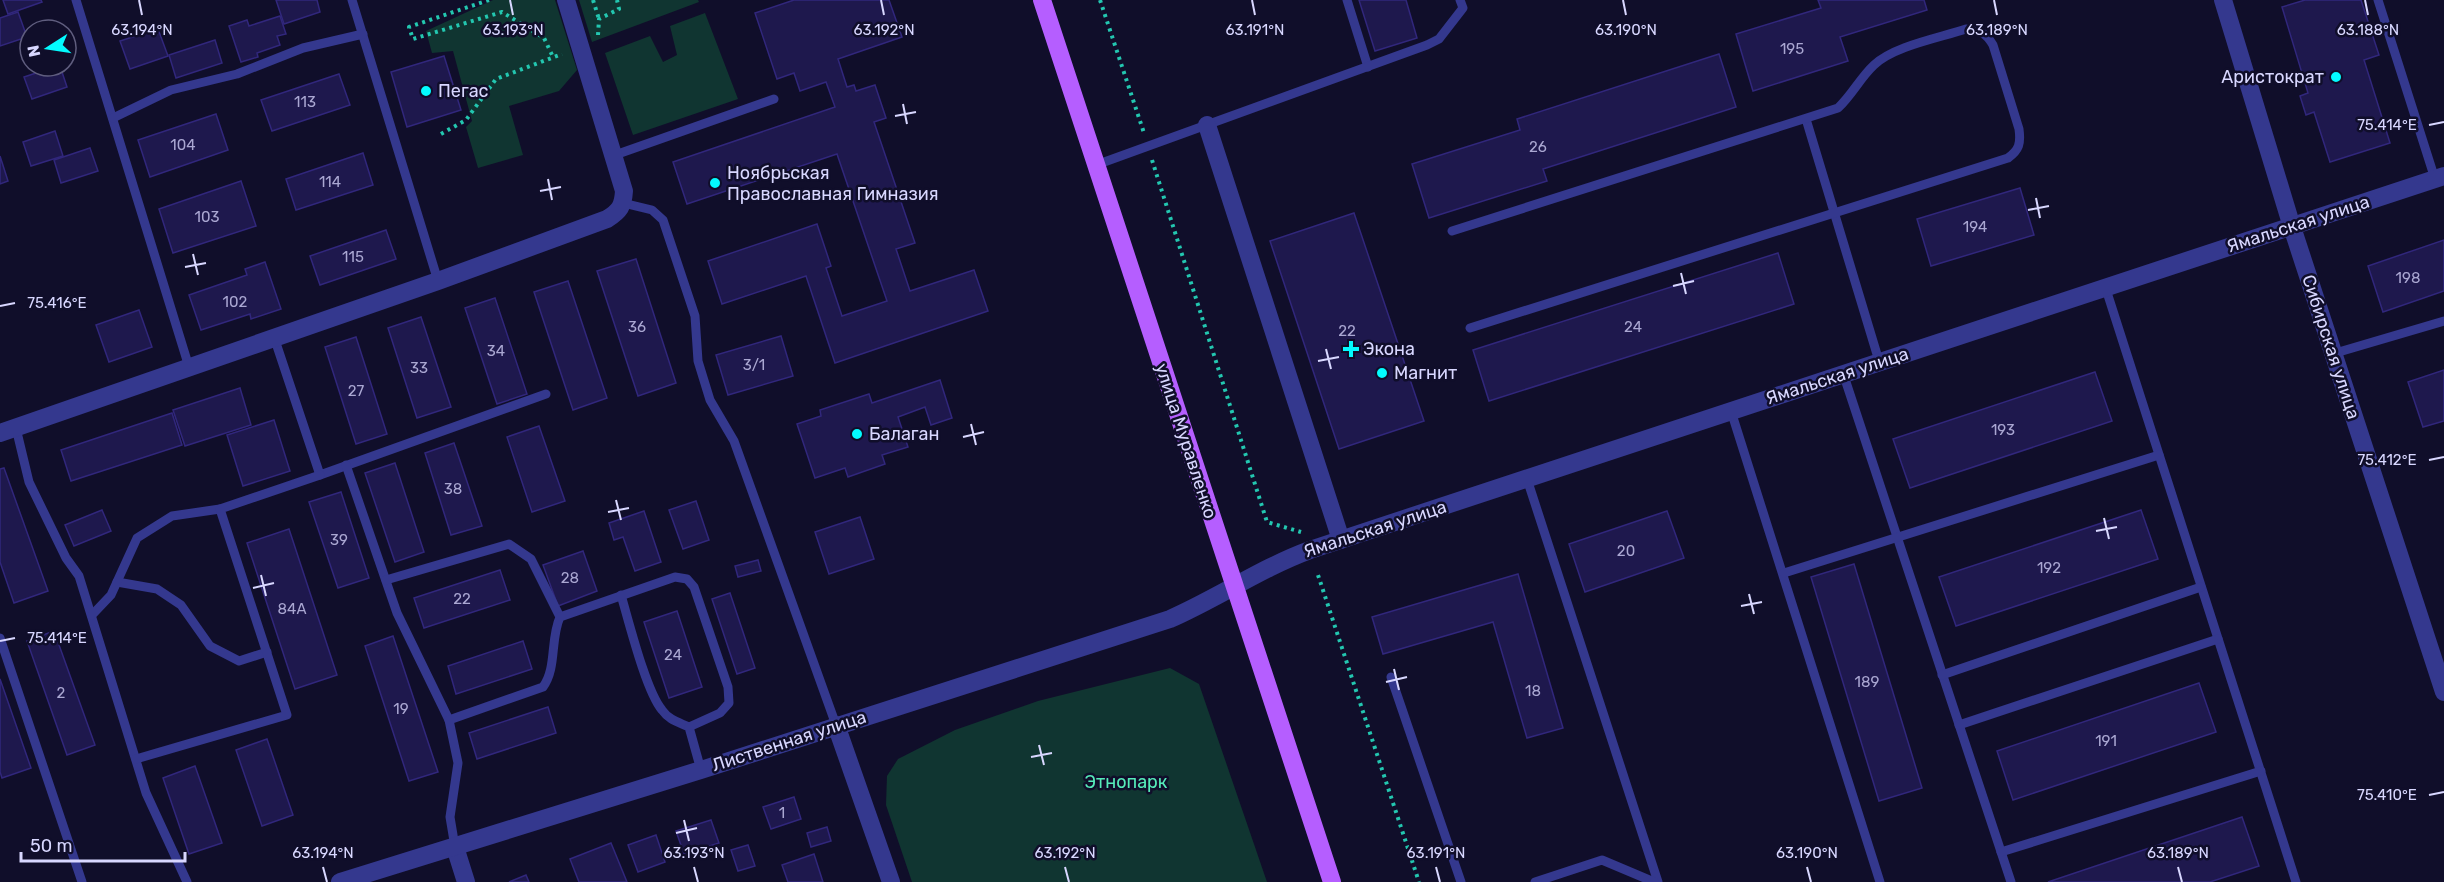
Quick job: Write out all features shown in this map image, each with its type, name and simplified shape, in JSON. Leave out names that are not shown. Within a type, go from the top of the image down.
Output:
[{"type":"main road","name":"улица Муравленко","points":[[1042,0],[1332,882]]},
{"type":"street","points":[[8,431],[438,281],[607,219],[618,212],[623,203],[624,191],[615,155],[566,0]]},
{"type":"street","name":"Сибирская улица","points":[[2223,0],[2332,354],[2444,692]]},
{"type":"street","points":[[1207,125],[1341,540]]},
{"type":"street","name":"Ямальская улица","points":[[1233,586],[1282,560],[2439,177]]},
{"type":"street","name":"Лиственная улица","points":[[340,882],[701,770],[1170,619],[1197,607],[1233,586]]},
{"type":"street","points":[[836,725],[891,882]]},
{"type":"street","points":[[454,847],[466,882]]},
{"type":"lane","points":[[76,0],[189,367]]},
{"type":"lane","points":[[352,0],[438,281]]},
{"type":"lane","points":[[1347,0],[1368,67]]},
{"type":"lane","points":[[1096,165],[1368,67],[1439,39],[1463,8],[1460,0]]},
{"type":"lane","points":[[2378,0],[2439,177]]},
{"type":"lane","points":[[1452,231],[1838,108],[1849,98],[1872,66],[1886,55],[1966,29],[1977,30],[1987,35],[1993,45],[2019,129],[2021,142],[2018,151],[2008,158],[1470,327]]},
{"type":"lane","points":[[113,118],[171,90],[237,74],[303,48],[363,34]]},
{"type":"lane","points":[[615,155],[774,99]]},
{"type":"lane","points":[[1806,119],[1880,361]]},
{"type":"lane","points":[[623,203],[652,210],[663,220],[695,316],[698,361],[710,400],[734,441],[836,725]]},
{"type":"lane","points":[[2105,286],[2296,882]]},
{"type":"lane","points":[[2332,354],[2444,321]]},
{"type":"lane","points":[[274,338],[320,475]]},
{"type":"lane","points":[[1843,374],[2011,882]]},
{"type":"lane","points":[[92,615],[111,595],[137,538],[172,516],[220,509],[546,394]]},
{"type":"lane","points":[[1731,411],[1880,882]]},
{"type":"lane","points":[[8,431],[29,482],[66,558],[79,576],[151,806],[187,882]]},
{"type":"lane","points":[[1784,573],[2159,455]]},
{"type":"lane","points":[[346,465],[397,613],[449,720],[458,763],[450,817],[454,847]]},
{"type":"lane","points":[[1527,478],[1658,882]]},
{"type":"lane","points":[[136,759],[287,716],[220,509]]},
{"type":"lane","points":[[386,580],[509,544],[531,559],[560,617]]},
{"type":"lane","points":[[449,720],[543,687],[549,679],[555,628],[560,617],[621,595],[675,577],[687,579],[694,586],[728,687],[729,703],[720,713],[689,727],[671,720],[660,709],[652,694],[621,595]]},
{"type":"lane","points":[[117,582],[157,589],[181,605],[210,646],[240,661],[267,652]]},
{"type":"lane","points":[[1942,675],[2202,587]]},
{"type":"lane","points":[[0,638],[82,882]]},
{"type":"lane","points":[[1959,725],[2218,639]]},
{"type":"lane","points":[[1391,677],[1461,882]]},
{"type":"lane","points":[[689,727],[701,770]]},
{"type":"lane","points":[[2001,852],[2261,771]]},
{"type":"lane","points":[[1535,882],[1602,860],[1654,882]]},
{"type":"path","points":[[489,0],[409,27],[413,39],[502,12],[544,39],[553,57]]},
{"type":"path","points":[[441,134],[466,120],[496,79],[597,40],[600,19],[593,0]]},
{"type":"path","points":[[600,19],[620,9],[617,0]]},
{"type":"path","points":[[1100,0],[1267,522],[1305,533]]},
{"type":"path","points":[[1318,575],[1419,882]]},
{"type":"green space","points":[[493,0],[555,0],[577,70],[559,91],[509,106],[523,155],[478,168],[466,127],[472,121],[453,51],[432,53],[426,31]]},
{"type":"green space","points":[[579,0],[698,0],[699,2],[592,42]]},
{"type":"green space","points":[[705,13],[738,99],[633,135],[605,53],[650,36],[663,62],[677,55],[670,26]]},
{"type":"green space","name":"Этнопарк","points":[[1170,668],[1199,684],[1267,882],[912,882],[886,805],[887,776],[898,759],[955,730],[1038,701]]},
{"type":"building","points":[[3,0],[41,0],[42,2],[8,14]]},
{"type":"building","points":[[276,0],[317,0],[320,12],[284,24]]},
{"type":"building","name":"Ноябрьская Православная Гимназия","points":[[794,0],[889,0],[902,37],[838,59],[847,87],[854,85],[856,91],[875,85],[886,118],[874,122],[915,243],[896,249],[910,291],[974,270],[988,311],[835,363],[806,276],[722,304],[708,261],[817,224],[831,266],[826,268],[842,316],[887,301],[837,154],[687,204],[673,162],[835,107],[826,82],[800,91],[794,73],[777,79],[755,13]]},
{"type":"building","points":[[1359,0],[1406,0],[1417,38],[1375,51]]},
{"type":"building","points":[[1818,0],[1924,0],[1927,10],[1840,37],[1848,61],[1753,91],[1736,34],[1821,8]]},
{"type":"building","name":"Аристократ","points":[[2305,0],[2361,0],[2379,55],[2364,60],[2390,143],[2330,162],[2314,112],[2306,115],[2300,96],[2308,93],[2282,7]]},
{"type":"building","points":[[18,12],[20,18],[18,18],[18,40],[0,46],[0,18]]},
{"type":"building","points":[[280,16],[286,34],[277,36],[280,45],[257,53],[258,57],[241,62],[229,26],[247,20],[249,26]]},
{"type":"building","points":[[158,29],[168,56],[130,69],[120,41]]},
{"type":"building","points":[[215,40],[222,63],[176,78],[169,55]]},
{"type":"building","points":[[1719,54],[1736,107],[1543,169],[1547,181],[1429,218],[1412,164],[1520,130],[1517,119]]},
{"type":"building","name":"Пегас","points":[[444,56],[461,110],[407,127],[391,72]]},
{"type":"building","points":[[339,74],[350,105],[272,131],[261,100]]},
{"type":"building","points":[[24,78],[64,78],[67,87],[32,99]]},
{"type":"building","points":[[216,114],[228,150],[150,177],[138,140]]},
{"type":"building","points":[[55,131],[63,156],[31,166],[23,142]]},
{"type":"building","points":[[90,148],[98,171],[61,183],[54,160]]},
{"type":"building","points":[[363,153],[373,185],[296,210],[286,179]]},
{"type":"building","points":[[0,156],[8,181],[0,184]]},
{"type":"building","points":[[241,181],[256,226],[173,253],[159,209]]},
{"type":"building","points":[[2020,188],[2034,235],[1931,266],[1917,219]]},
{"type":"building","points":[[1354,213],[1424,421],[1339,449],[1270,241]]},
{"type":"building","points":[[386,230],[396,259],[320,285],[310,256]]},
{"type":"building","points":[[2444,240],[2444,291],[2383,312],[2368,266]]},
{"type":"building","points":[[1778,253],[1794,304],[1489,401],[1473,350]]},
{"type":"building","points":[[636,259],[676,383],[638,396],[597,271]]},
{"type":"building","points":[[265,262],[281,309],[251,319],[250,314],[201,330],[189,295],[247,275],[245,269]]},
{"type":"building","points":[[568,281],[607,398],[573,410],[534,292]]},
{"type":"building","points":[[495,298],[527,394],[497,404],[465,308]]},
{"type":"building","points":[[139,310],[152,347],[109,362],[96,325]]},
{"type":"building","points":[[421,317],[451,407],[417,418],[388,328]]},
{"type":"building","points":[[781,336],[793,376],[728,395],[716,355]]},
{"type":"building","points":[[356,337],[387,434],[356,444],[325,347]]},
{"type":"building","points":[[2444,370],[2444,421],[2423,427],[2408,382]]},
{"type":"building","points":[[2095,372],[2112,421],[1910,488],[1893,439]]},
{"type":"building","name":"Балаган","points":[[940,380],[952,418],[931,425],[925,407],[898,417],[908,447],[882,455],[885,464],[848,477],[845,468],[815,478],[797,424],[821,416],[820,410],[869,394],[872,403]]},
{"type":"building","points":[[240,388],[251,425],[185,446],[173,410]]},
{"type":"building","points":[[172,413],[182,445],[71,481],[61,450]]},
{"type":"building","points":[[274,420],[290,471],[243,486],[227,435]]},
{"type":"building","points":[[539,426],[565,501],[532,512],[507,437]]},
{"type":"building","points":[[454,443],[482,526],[451,535],[425,453]]},
{"type":"building","points":[[395,463],[424,552],[395,562],[365,473]]},
{"type":"building","points":[[4,468],[48,591],[14,603],[0,562],[0,469]]},
{"type":"building","points":[[341,492],[369,578],[338,588],[309,502]]},
{"type":"building","points":[[696,501],[709,540],[683,549],[669,510]]},
{"type":"building","points":[[102,510],[111,531],[74,546],[65,525]]},
{"type":"building","points":[[2141,510],[2158,559],[1956,626],[1939,577]]},
{"type":"building","points":[[644,511],[661,562],[635,571],[623,537],[614,540],[609,523]]},
{"type":"building","points":[[1667,511],[1684,558],[1585,592],[1569,544]]},
{"type":"building","points":[[860,517],[874,559],[829,574],[815,532]]},
{"type":"building","points":[[289,529],[337,675],[295,689],[247,543]]},
{"type":"building","points":[[583,551],[597,591],[558,606],[543,565]]},
{"type":"building","points":[[758,560],[761,571],[738,577],[735,566]]},
{"type":"building","points":[[1854,564],[1922,788],[1879,801],[1811,577]]},
{"type":"building","points":[[500,570],[510,600],[424,628],[414,598]]},
{"type":"building","points":[[1518,574],[1563,728],[1527,738],[1493,622],[1383,654],[1372,617]]},
{"type":"building","points":[[730,593],[755,668],[737,674],[712,599]]},
{"type":"building","points":[[677,611],[702,687],[669,698],[644,622]]},
{"type":"building","points":[[54,631],[95,745],[67,755],[27,641]]},
{"type":"building","points":[[393,636],[438,772],[409,781],[365,646]]},
{"type":"building","points":[[523,641],[532,669],[456,694],[448,666]]},
{"type":"building","points":[[0,679],[31,768],[2,778],[0,772]]},
{"type":"building","points":[[2199,683],[2216,732],[2013,800],[1997,751]]},
{"type":"building","points":[[548,707],[556,733],[477,759],[469,733]]},
{"type":"building","points":[[267,739],[293,815],[262,826],[236,750]]},
{"type":"building","points":[[195,766],[222,843],[189,854],[163,778]]},
{"type":"building","points":[[794,797],[801,819],[771,829],[763,807]]},
{"type":"building","points":[[2242,817],[2259,866],[2210,882],[2048,882]]},
{"type":"building","points":[[711,820],[719,843],[684,854],[676,831]]},
{"type":"building","points":[[827,827],[831,841],[811,847],[807,833]]},
{"type":"building","points":[[656,835],[665,862],[638,872],[628,845]]},
{"type":"building","points":[[611,843],[627,882],[579,882],[570,859]]},
{"type":"building","points":[[748,845],[755,866],[738,871],[731,850]]},
{"type":"building","points":[[814,854],[823,882],[788,882],[782,865]]},
{"type":"building","points":[[526,875],[529,882],[509,882]]},
{"type":"place","name":"Аристократ","points":[[2336,77]]},
{"type":"place","name":"Пегас","points":[[426,91]]},
{"type":"place","name":"Ноябрьская Православная Гимназия","points":[[715,183]]},
{"type":"place","name":"Экона","points":[[1351,349]]},
{"type":"place","name":"Магнит","points":[[1382,373]]},
{"type":"place","name":"Балаган","points":[[857,434]]}]
